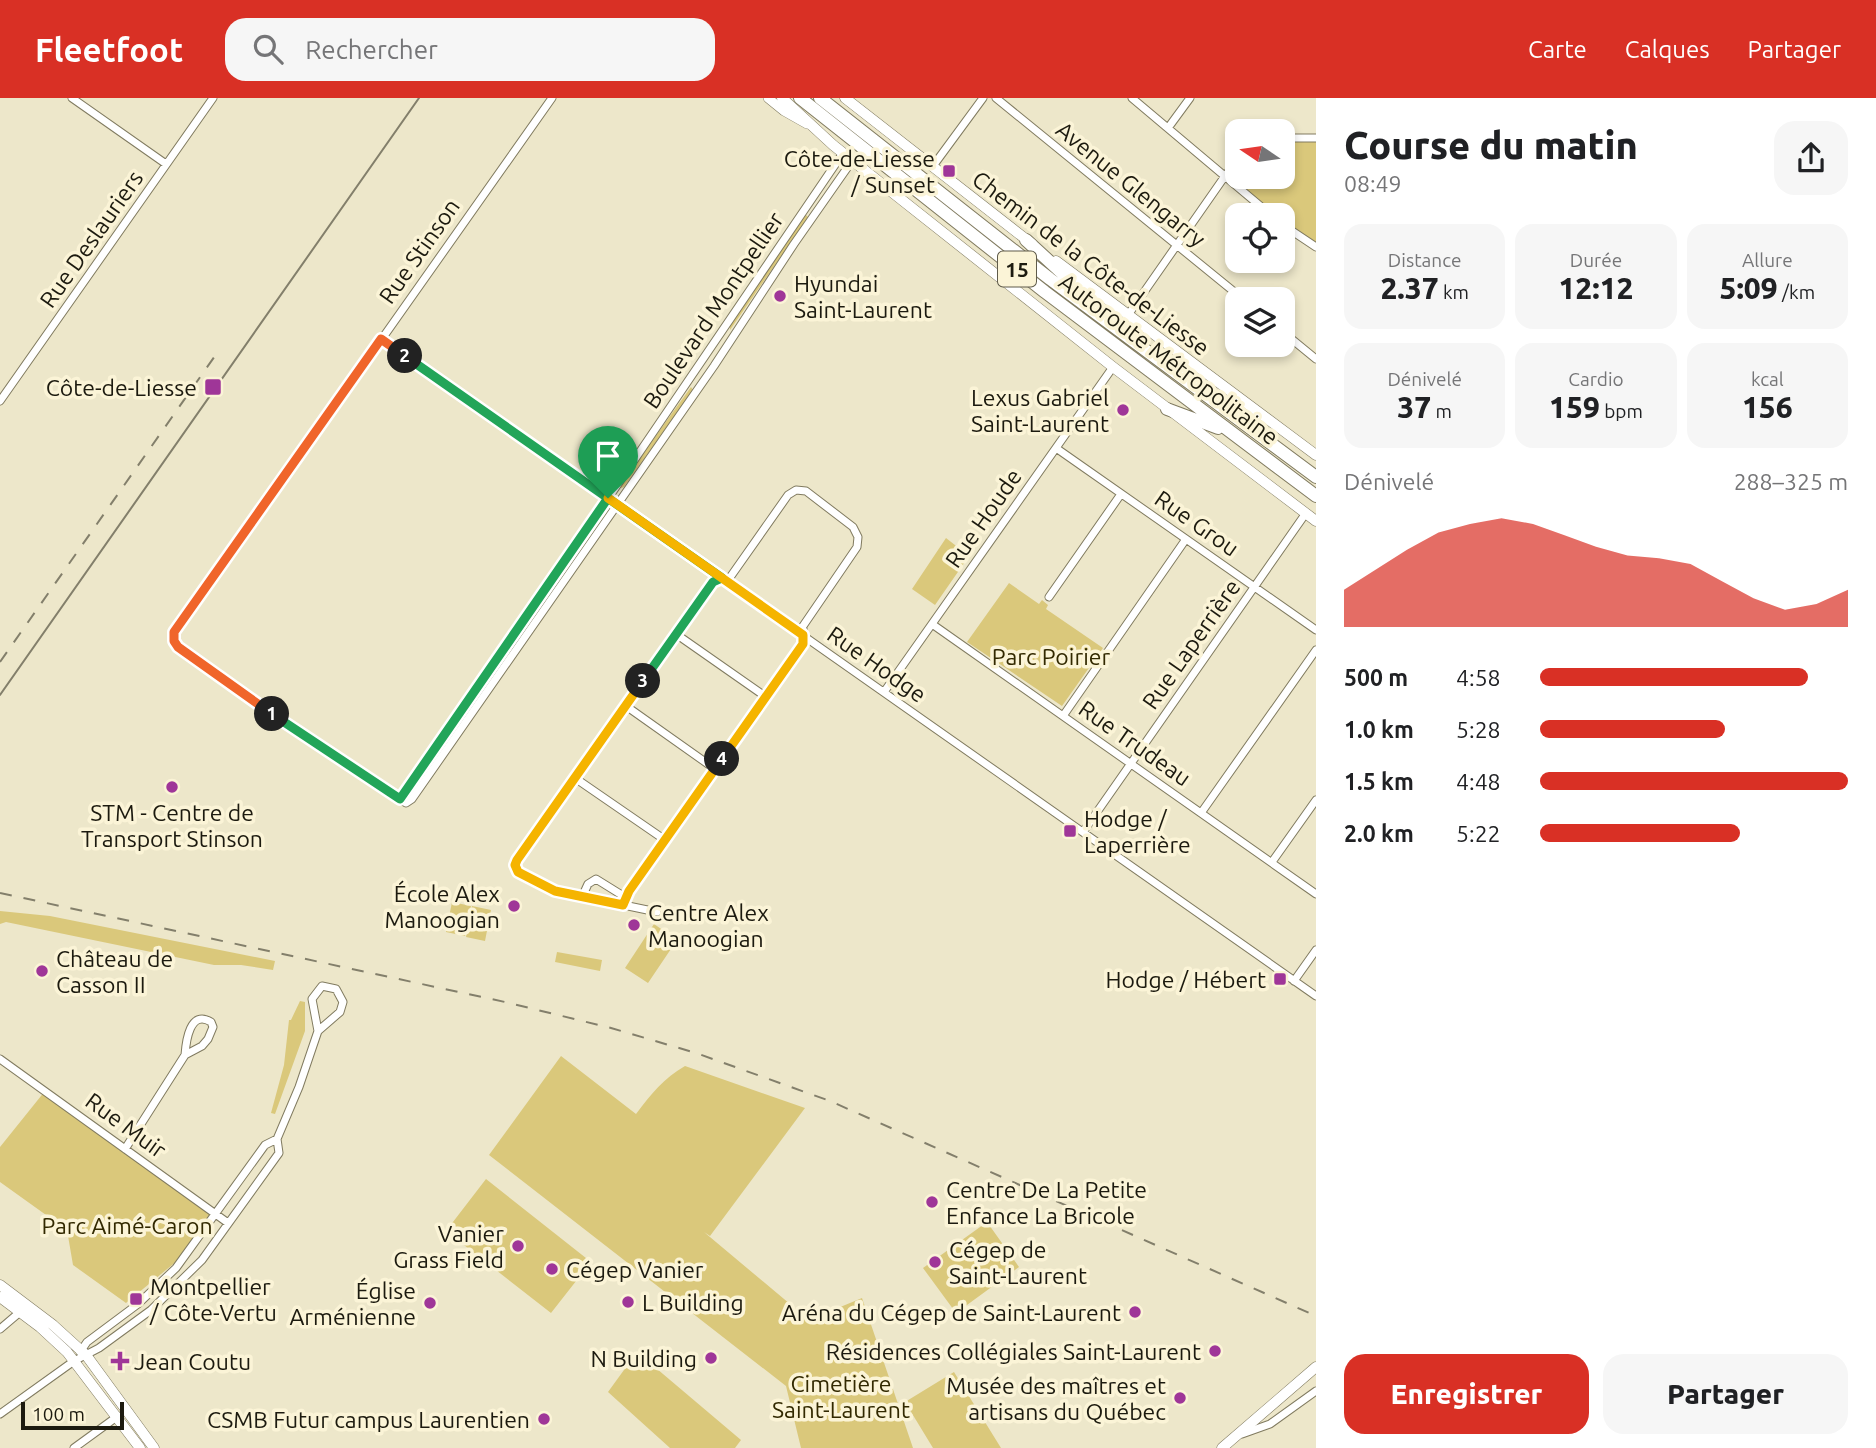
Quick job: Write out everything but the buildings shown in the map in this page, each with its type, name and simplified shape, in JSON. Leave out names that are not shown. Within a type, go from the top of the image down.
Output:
[{"type":"highway","name":"Autoroute Métropolitaine","points":[[800,98],[1045,292],[1316,496]]},
{"type":"highway","name":"Autoroute Métropolitaine","points":[[820,98],[1049,279],[1316,477]]},
{"type":"highway","points":[[1026,240],[1133,340]]},
{"type":"highway","points":[[1167,409],[1191,416],[1237,436]]},
{"type":"main road","points":[[782,98],[811,127],[852,161],[1167,409],[1316,521]]},
{"type":"main road","name":"Chemin de la Côte-de-Liesse","points":[[845,98],[1026,240],[1316,455]]},
{"type":"main road","points":[[0,1285],[53,1325],[84,1353],[154,1448]]},
{"type":"main road","points":[[0,1297],[56,1341],[118,1416],[140,1448]]},
{"type":"main road","points":[[1222,1448],[1316,1367]]},
{"type":"street","points":[[72,98],[166,164]]},
{"type":"street","name":"Rue Deslauriers","points":[[0,401],[213,98]]},
{"type":"street","name":"Rue Stinson","points":[[408,803],[282,721],[180,648],[174,637],[178,625],[552,98]]},
{"type":"street","points":[[768,98],[811,127]]},
{"type":"street","points":[[933,166],[983,98]]},
{"type":"street","name":"Avenue Glengarry","points":[[996,98],[1228,287]]},
{"type":"street","points":[[1132,98],[1257,203]]},
{"type":"street","points":[[1168,128],[1190,98]]},
{"type":"street","points":[[1295,138],[1316,138]]},
{"type":"street","name":"Boulevard Montpellier","points":[[400,799],[843,153]]},
{"type":"street","name":"Boulevard Montpellier","points":[[408,803],[714,366],[852,161]]},
{"type":"street","points":[[1128,315],[1224,176]]},
{"type":"street","points":[[1295,233],[1316,247]]},
{"type":"street","name":"Rue Hodge","points":[[381,339],[1316,996]]},
{"type":"street","points":[[1295,342],[1316,359]]},
{"type":"street","name":"Rue Houde","points":[[884,692],[1113,367]]},
{"type":"street","name":"Rue Grou","points":[[1056,448],[1316,630]]},
{"type":"street","points":[[624,901],[803,644],[803,626],[853,554],[859,539],[853,527],[811,493],[799,490],[788,495],[730,576],[713,582],[518,859],[515,867],[519,873],[541,886],[582,897],[624,901],[657,912]]},
{"type":"street","points":[[1049,597],[1121,494]]},
{"type":"street","name":"Rue Laperrière","points":[[1083,832],[1307,513]]},
{"type":"street","points":[[1063,716],[1186,539]]},
{"type":"street","name":"Rue Trudeau","points":[[932,624],[1316,894]]},
{"type":"street","points":[[676,634],[766,697]]},
{"type":"street","points":[[1201,813],[1316,650]]},
{"type":"street","points":[[626,706],[715,769]]},
{"type":"street","points":[[575,778],[665,840]]},
{"type":"street","points":[[1272,862],[1316,800]]},
{"type":"street","points":[[582,897],[586,887],[596,879],[624,901]]},
{"type":"street","points":[[1294,981],[1316,950]]},
{"type":"street","points":[[0,1414],[84,1353],[107,1343],[150,1310],[202,1261],[279,1153],[276,1139],[299,1087],[318,1031],[342,1008],[342,997],[332,987],[321,986],[313,997],[318,1031]]},
{"type":"street","points":[[125,1149],[185,1055],[192,1025],[198,1019],[205,1018],[213,1027],[208,1040],[185,1055]]},
{"type":"street","name":"Rue Muir","points":[[0,1059],[228,1223]]},
{"type":"street","points":[[84,1353],[88,1342],[135,1307],[176,1268],[264,1145],[276,1139]]},
{"type":"street","points":[[0,1328],[20,1312]]},
{"type":"street","points":[[1238,1435],[1272,1423],[1316,1391]]},
{"type":"street","points":[[74,1448],[118,1416]]},
{"type":"green space","points":[[1295,138],[1316,138],[1316,247],[1295,233],[1295,203],[1257,203],[1240,189],[1295,189]]},
{"type":"green space","points":[[805,214],[808,217],[730,330],[730,326]]},
{"type":"green space","points":[[691,387],[693,390],[621,488],[621,484]]},
{"type":"green space","points":[[605,509],[608,513],[523,635],[523,625]]},
{"type":"green space","points":[[946,538],[969,556],[935,605],[912,589]]},
{"type":"green space","name":"Parc Poirier","points":[[1009,583],[1039,604],[1042,600],[1048,605],[1046,609],[1103,648],[1062,706],[967,642]]},
{"type":"green space","points":[[509,650],[511,651],[411,793],[409,791],[499,660],[501,661]]},
{"type":"green space","points":[[452,902],[471,906],[465,936],[446,932]]},
{"type":"green space","points":[[472,906],[491,910],[485,941],[466,937]]},
{"type":"green space","points":[[0,911],[50,916],[275,961],[273,970],[241,965],[214,965],[6,922],[0,924]]},
{"type":"green space","points":[[654,924],[677,940],[648,983],[625,968]]},
{"type":"green space","points":[[557,952],[602,960],[600,971],[555,962]]},
{"type":"green space","points":[[300,1001],[305,1002],[305,1031],[275,1114],[271,1113],[284,1065],[289,1020]]},
{"type":"green space","name":"Cimetière Saint-Laurent","points":[[561,1056],[636,1114],[658,1087],[685,1066],[805,1108],[710,1236],[704,1232],[809,1320],[862,1298],[913,1448],[801,1448],[786,1386],[489,1155]]},
{"type":"green space","name":"Parc Aimé-Caron","points":[[45,1091],[215,1213],[189,1251],[126,1303],[73,1265],[67,1230],[0,1182],[0,1147]]},
{"type":"green space","name":"Vanier Grass Field","points":[[486,1179],[591,1262],[551,1313],[446,1231]]},
{"type":"green space","points":[[987,1222],[1019,1267],[956,1313],[923,1268]]},
{"type":"green space","points":[[637,1352],[741,1440],[735,1448],[670,1448],[608,1392]]},
{"type":"green space","points":[[954,1372],[1001,1448],[933,1448],[905,1402]]},
{"type":"tram line","points":[[0,695],[419,98]]},
{"type":"railway","points":[[0,662],[217,353]]},
{"type":"railway","points":[[0,893],[505,1002],[611,1028],[696,1053],[830,1101],[1316,1316]]},
{"type":"place","name":"Côte-de-Liesse / Sunset","points":[[949,171]]},
{"type":"place","name":"Hyundai Saint-Laurent","points":[[780,296]]},
{"type":"place","name":"Côte-de-Liesse","points":[[213,387]]},
{"type":"place","name":"Lexus Gabriel Saint-Laurent","points":[[1123,410]]},
{"type":"place","name":"STM - Centre de Transport Stinson","points":[[172,787]]},
{"type":"place","name":"Hodge / Laperrière","points":[[1070,831]]},
{"type":"place","name":"École Alex Manoogian","points":[[514,906]]},
{"type":"place","name":"Centre Alex Manoogian","points":[[634,925]]},
{"type":"place","name":"Château de Casson II","points":[[42,971]]},
{"type":"place","name":"Hodge / Hébert","points":[[1280,979]]},
{"type":"place","name":"Centre De La Petite Enfance La Bricole","points":[[932,1202]]},
{"type":"place","name":"Vanier Grass Field","points":[[518,1246]]},
{"type":"place","name":"Cégep de Saint-Laurent","points":[[935,1262]]},
{"type":"place","name":"Cégep Vanier","points":[[552,1269]]},
{"type":"place","name":"Montpellier / Côte-Vertu","points":[[136,1299]]},
{"type":"place","name":"L Building","points":[[628,1302]]},
{"type":"place","name":"Église Arménienne","points":[[430,1303]]},
{"type":"place","name":"Aréna du Cégep de Saint-Laurent","points":[[1135,1312]]},
{"type":"place","name":"Résidences Collégiales Saint-Laurent","points":[[1215,1351]]},
{"type":"place","name":"N Building","points":[[711,1358]]},
{"type":"place","name":"Jean Coutu","points":[[120,1361]]},
{"type":"place","name":"Musée des maîtres et artisans du Québec","points":[[1180,1398]]},
{"type":"place","name":"CSMB Futur campus Laurentien","points":[[544,1419]]},
{"type":"route","points":[[608,498],[400,799],[282,721],[174,641],[174,632],[381,339],[537,448],[722,578],[713,582],[515,863],[519,873],[550,889],[623,905],[629,891],[803,644],[803,635],[722,578],[608,498]]}]
